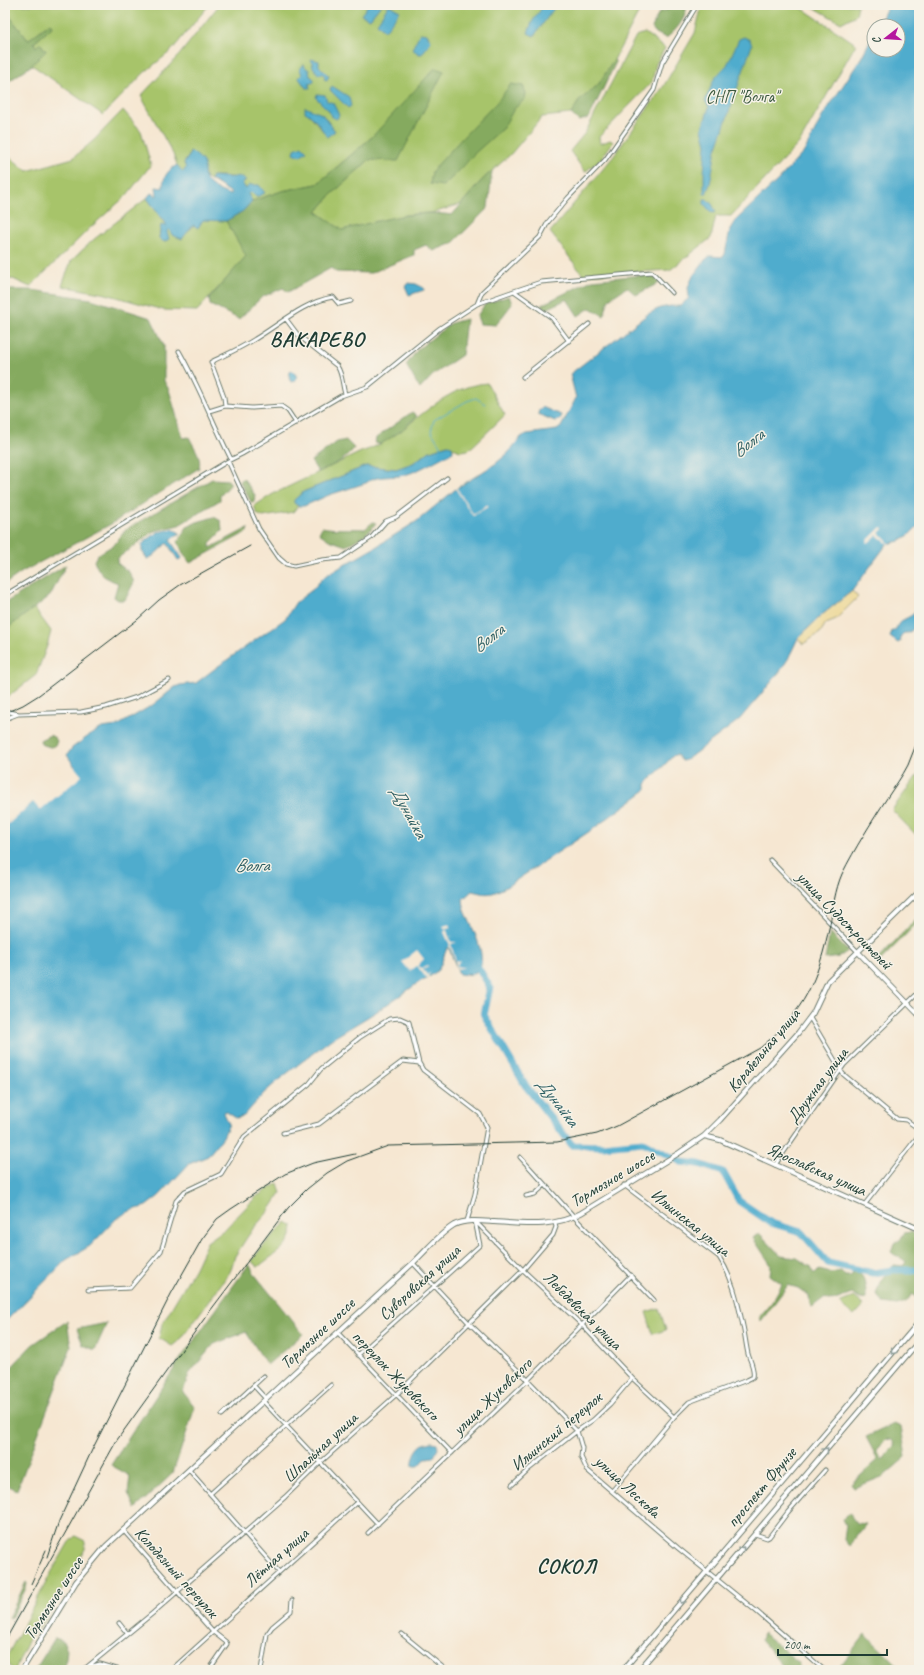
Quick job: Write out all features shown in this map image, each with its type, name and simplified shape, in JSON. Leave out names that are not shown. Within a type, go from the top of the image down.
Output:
[{"type":"street","points":[[477,304],[482,292],[540,237],[548,222],[568,198],[605,160],[654,90],[662,63],[697,5]]},
{"type":"street","points":[[5,595],[230,460],[345,394],[367,387],[440,328],[477,304],[541,282],[652,272],[672,293]]},
{"type":"street","points":[[514,291],[552,318],[569,341]]},
{"type":"street","points":[[225,406],[224,397],[211,362],[254,340],[320,299],[333,297],[339,304],[351,300]]},
{"type":"street","points":[[286,319],[298,335],[337,366],[341,372],[345,394]]},
{"type":"street","points":[[523,377],[588,324]]},
{"type":"street","points":[[179,351],[209,411],[212,422],[230,460],[259,530],[279,558],[286,564],[294,566],[322,560],[341,558],[371,538],[386,521],[396,516],[447,478]]},
{"type":"street","points":[[209,411],[225,406],[252,408],[281,406],[288,411],[296,423]]},
{"type":"street","points":[[5,711],[19,714],[81,712],[106,708],[137,697],[169,680]]},
{"type":"street","points":[[5,719],[19,714]]},
{"type":"street","name":"улица Судостроителей","points":[[770,860],[919,1014]]},
{"type":"street","name":"Корабельная улица","points":[[704,1136],[786,1047],[810,1018],[825,985],[919,892]]},
{"type":"street","name":"Дружная улица","points":[[775,1165],[840,1070],[919,992]]},
{"type":"street","points":[[88,1290],[130,1288],[161,1251],[176,1201],[186,1191],[221,1174],[244,1137],[309,1084],[321,1069],[359,1038],[389,1019],[400,1018],[409,1022],[419,1063],[423,1070],[480,1114],[487,1127],[475,1194],[467,1221]]},
{"type":"street","points":[[810,1018],[840,1070],[897,1119],[906,1120],[919,1129]]},
{"type":"street","points":[[283,1132],[319,1124],[403,1061],[419,1063]]},
{"type":"street","points":[[865,1204],[919,1135]]},
{"type":"street","name":"Тормозное шоссе","points":[[22,1670],[76,1582],[94,1559],[122,1530],[414,1263],[446,1231],[467,1221],[536,1224],[555,1223],[574,1216],[668,1160],[704,1136]]},
{"type":"street","name":"Ярославская улица","points":[[704,1136],[720,1140],[919,1228]]},
{"type":"street","points":[[520,1157],[545,1186],[632,1275],[654,1300]]},
{"type":"street","name":"Ильинская улица","points":[[624,1185],[719,1257],[727,1268],[744,1326],[748,1353],[754,1373],[753,1377],[688,1402],[674,1417]]},
{"type":"street","points":[[526,1196],[535,1194],[545,1186]]},
{"type":"street","name":"Лебедевская улица","points":[[475,1221],[523,1270],[583,1326],[632,1378],[674,1417]]},
{"type":"street","name":"Суворовская улица","points":[[358,1355],[480,1245],[475,1221]]},
{"type":"street","name":"Шпальная улица","points":[[80,1670],[87,1667],[153,1613],[244,1532],[285,1498],[321,1462],[397,1394],[470,1324],[523,1270],[553,1235],[556,1227],[555,1223]]},
{"type":"street","points":[[414,1263],[470,1324],[528,1380],[577,1431]]},
{"type":"street","name":"улица Жуковского","points":[[368,1533],[528,1380],[632,1275]]},
{"type":"street","name":"проспект Фрунзе","points":[[623,1670],[919,1322]]},
{"type":"street","name":"переулок Жуковского","points":[[338,1333],[452,1453]]},
{"type":"street","name":"проспект Фрунзе","points":[[639,1670],[919,1341]]},
{"type":"street","points":[[222,1415],[264,1376]]},
{"type":"street","name":"Ильинский переулок","points":[[512,1485],[529,1469],[599,1415],[632,1378]]},
{"type":"street","points":[[210,1494],[331,1385]]},
{"type":"street","points":[[254,1386],[286,1425],[378,1524]]},
{"type":"street","points":[[612,1491],[674,1417]]},
{"type":"street","name":"улица Лескова","points":[[577,1431],[582,1448],[581,1457],[587,1470],[824,1670]]},
{"type":"street","points":[[189,1470],[279,1572]]},
{"type":"street","points":[[755,1534],[766,1538],[769,1537],[788,1512],[826,1470]]},
{"type":"street","name":"Лётная улица","points":[[171,1670],[212,1631],[357,1502]]},
{"type":"street","name":"Колодезный переулок","points":[[122,1530],[178,1591],[212,1631],[226,1642],[227,1644],[209,1670]]},
{"type":"street","points":[[261,1670],[267,1634],[272,1627],[292,1610],[292,1600]]},
{"type":"street","points":[[119,1623],[127,1633]]},
{"type":"street","points":[[402,1634],[446,1670]]},
{"type":"street","points":[[87,1667],[100,1664],[120,1670]]},
{"type":"green space","points":[[8,5],[209,5],[171,51],[145,72],[103,115],[32,65],[46,51],[40,43],[36,48],[34,43],[52,27],[50,24],[28,40],[10,17]]},
{"type":"green space","points":[[219,5],[368,5],[362,15],[370,19],[381,5],[605,5],[608,12],[620,5],[641,8],[614,60],[598,85],[579,101],[571,114],[542,117],[510,155],[483,179],[461,204],[436,212],[405,215],[342,230],[317,212],[331,195],[369,160],[372,137],[317,184],[282,191],[252,201],[248,194],[252,192],[265,193],[246,189],[242,183],[246,180],[224,176],[212,176],[211,180],[205,177],[204,164],[190,151],[189,156],[184,163],[186,168],[182,172],[141,96],[180,54]],"holes":[[[302,74],[310,76],[314,79],[309,84],[300,77]],[[325,95],[329,111],[316,98]],[[313,111],[322,114],[335,131],[327,136],[309,114]]]},
{"type":"green space","points":[[672,5],[686,5],[686,10],[680,24],[666,38],[656,33],[652,28],[659,12],[667,10]]},
{"type":"green space","name":"СНП \"Волга\"","points":[[702,5],[797,5],[856,44],[800,142],[731,216],[716,216],[711,238],[670,270],[583,275],[550,232],[613,157],[663,87],[695,33]]},
{"type":"green space","points":[[810,5],[858,5],[856,15],[841,23]]},
{"type":"green space","points":[[5,15],[10,17],[28,40],[50,23],[52,27],[34,43],[36,47],[40,43],[46,51],[32,65],[5,84]]},
{"type":"green space","points":[[645,33],[665,48],[656,64],[652,82],[599,137],[600,144],[610,140],[613,142],[602,158],[585,172],[570,151],[585,133],[636,36]]},
{"type":"green space","points":[[614,60],[616,62],[589,118],[579,121],[571,114],[579,101],[598,85]]},
{"type":"green space","points":[[435,68],[444,71],[398,161],[369,160],[331,195],[317,212],[342,230],[410,215],[452,215],[483,179],[492,171],[488,208],[453,243],[433,251],[426,245],[414,250],[414,255],[371,273],[336,272],[331,268],[288,292],[283,288],[262,297],[239,319],[210,305],[209,299],[246,256],[226,221],[243,211],[252,201],[282,191],[317,184],[372,137]]},
{"type":"green space","points":[[511,84],[523,86],[526,93],[525,99],[514,109],[503,128],[475,153],[443,186],[430,184],[432,171],[497,102]]},
{"type":"green space","points":[[123,110],[141,131],[151,165],[126,196],[91,227],[30,287],[13,279],[5,280],[5,153],[27,171],[73,158],[94,140]]},
{"type":"green space","points":[[147,198],[167,227],[161,226],[159,238],[169,229],[191,229],[193,225],[199,224],[203,220],[226,221],[247,256],[197,311],[163,310],[106,294],[62,286],[71,261],[93,240]]},
{"type":"green space","points":[[652,274],[659,283],[636,295],[627,287],[609,299],[604,316],[590,308],[578,316],[567,299],[547,309],[541,305],[592,280]]},
{"type":"green space","points":[[5,290],[32,290],[91,299],[151,318],[164,346],[164,381],[169,390],[183,438],[189,437],[197,452],[200,464],[199,468],[111,524],[22,572],[5,584]]},
{"type":"green space","points":[[509,296],[512,304],[496,325],[480,324],[477,316],[485,304]]},
{"type":"green space","points":[[466,319],[462,355],[433,375],[420,389],[406,365],[418,349],[451,323]]},
{"type":"green space","points":[[487,383],[505,415],[469,450],[460,451],[447,445],[430,451],[413,463],[396,469],[366,466],[303,492],[294,503],[298,506],[293,512],[263,517],[257,514],[254,506],[273,494],[378,445],[452,394],[469,387]]},
{"type":"green space","points":[[412,412],[417,416],[401,431],[381,444],[375,443],[376,438]]},
{"type":"green space","points":[[346,440],[354,448],[351,452],[338,462],[318,472],[311,461],[337,442]]},
{"type":"green space","points":[[243,478],[255,495],[254,502],[251,502],[240,482]]},
{"type":"green space","points":[[212,479],[228,480],[231,484],[220,496],[220,500],[179,525],[154,531],[118,558],[117,563],[129,572],[134,582],[125,600],[118,600],[114,597],[118,583],[101,573],[94,561],[97,555],[115,544],[125,530]]},
{"type":"green space","points":[[214,517],[221,521],[222,531],[210,543],[210,548],[248,528],[247,532],[190,563],[178,542],[187,527],[197,522]]},
{"type":"green space","points":[[373,522],[376,523],[369,531],[346,546],[329,540],[319,533],[322,527],[337,529],[365,529]]},
{"type":"green space","points":[[66,565],[50,596],[5,630],[5,603]]},
{"type":"green space","points":[[34,608],[51,631],[47,646],[36,675],[5,699],[5,630]]},
{"type":"green space","points":[[50,735],[57,741],[55,746],[50,747],[41,744],[40,740]]},
{"type":"green space","points":[[919,773],[919,838],[892,810]]},
{"type":"green space","points":[[918,917],[919,921],[880,961],[876,961]]},
{"type":"green space","points":[[830,933],[848,951],[839,957],[825,959]]},
{"type":"green space","points":[[278,1183],[281,1193],[268,1212],[252,1230],[235,1256],[230,1272],[181,1339],[172,1346],[159,1338],[162,1324],[195,1268],[207,1242],[225,1229],[257,1196]]},
{"type":"green space","points":[[286,1222],[293,1226],[289,1239],[281,1250],[258,1267],[252,1260],[262,1247]]},
{"type":"green space","points":[[911,1232],[919,1236],[919,1296],[917,1297],[912,1294],[906,1302],[897,1305],[883,1303],[876,1294],[882,1280],[894,1265],[903,1266],[906,1262],[891,1252],[894,1243],[900,1240],[904,1233]]},
{"type":"green space","points":[[759,1233],[781,1256],[797,1258],[811,1267],[813,1273],[816,1273],[819,1270],[831,1273],[841,1271],[845,1276],[851,1276],[853,1272],[861,1274],[866,1290],[866,1298],[860,1299],[852,1294],[832,1301],[824,1298],[812,1307],[809,1296],[798,1288],[788,1285],[761,1321],[760,1316],[772,1302],[782,1284],[770,1275],[771,1265],[753,1238]]},
{"type":"green space","points":[[249,1264],[256,1276],[303,1334],[267,1365],[246,1332],[214,1344],[189,1374],[183,1392],[195,1407],[173,1473],[135,1509],[128,1493],[130,1476],[111,1465],[181,1358]]},
{"type":"green space","points":[[854,1297],[864,1305],[854,1316],[839,1303]]},
{"type":"green space","points":[[659,1308],[666,1330],[653,1334],[646,1312]]},
{"type":"green space","points":[[67,1321],[71,1347],[17,1490],[5,1484],[5,1374],[32,1345]]},
{"type":"green space","points":[[107,1323],[95,1350],[83,1345],[77,1329]]},
{"type":"green space","points":[[894,1424],[901,1427],[906,1457],[884,1476],[854,1488],[851,1484],[878,1460],[866,1437]],"holes":[[[886,1439],[892,1440],[895,1445],[882,1460],[876,1450]]]},
{"type":"green space","points":[[849,1513],[856,1523],[866,1524],[849,1546],[844,1540],[846,1525],[843,1519]]},
{"type":"green space","points":[[75,1536],[85,1541],[85,1549],[71,1577],[52,1605],[46,1619],[29,1639],[16,1668],[13,1670],[10,1667],[7,1656],[51,1573],[69,1542]]},
{"type":"green space","points":[[26,1582],[26,1588],[11,1618],[9,1617]]},
{"type":"green space","points":[[763,1633],[799,1663],[798,1670],[786,1670],[761,1640]]},
{"type":"green space","points":[[865,1634],[902,1670],[837,1670]]},
{"type":"green space","points":[[55,1638],[63,1641],[67,1649],[65,1669],[35,1670]]},
{"type":"sand","points":[[852,591],[858,597],[836,619],[826,623],[820,633],[803,644],[798,638],[823,614]]},
{"type":"water","points":[[368,5],[381,5],[370,19],[361,15]]},
{"type":"water","points":[[389,5],[400,11],[385,31],[377,23]]},
{"type":"water","points":[[544,5],[555,7],[534,36],[528,33],[532,22]]},
{"type":"water","name":"Волга","points":[[888,5],[919,5],[919,525],[909,535],[899,541],[887,544],[852,591],[823,614],[798,638],[788,659],[779,673],[739,720],[686,760],[682,761],[677,755],[674,755],[646,784],[646,790],[593,829],[506,887],[489,894],[472,891],[463,899],[464,907],[481,952],[479,968],[474,973],[467,975],[459,974],[449,948],[447,948],[439,969],[432,975],[330,1040],[264,1093],[244,1116],[236,1118],[225,1111],[224,1113],[229,1124],[223,1137],[208,1156],[189,1164],[159,1196],[146,1206],[130,1211],[117,1218],[90,1246],[66,1260],[5,1322],[5,825],[75,767],[67,755],[72,748],[90,735],[102,728],[117,726],[154,704],[175,687],[196,683],[285,619],[296,602],[312,590],[325,576],[417,521],[457,488],[495,464],[507,454],[521,437],[527,434],[557,430],[561,427],[576,398],[570,374],[648,314],[660,308],[680,306],[689,298],[688,287],[693,276],[705,260],[710,256],[723,257],[725,254],[730,229],[735,221],[778,180],[804,152],[822,117],[866,48],[866,58],[906,58],[906,18],[882,18]]},
{"type":"water","points":[[420,33],[427,34],[431,41],[422,54],[419,54],[412,49]]},
{"type":"water","points":[[744,37],[750,40],[752,45],[716,150],[710,184],[706,194],[704,194],[706,144],[702,129],[709,107],[705,101],[714,79],[727,65],[739,39]]},
{"type":"water","points":[[311,59],[319,61],[319,66],[329,76],[327,80],[324,79],[325,76],[323,74],[318,74],[313,67]]},
{"type":"water","points":[[304,64],[309,70],[310,76],[314,79],[314,82],[309,84],[310,88],[306,88],[298,77],[302,75],[300,69]]},
{"type":"water","points":[[332,86],[349,97],[351,106],[348,108],[330,90]]},
{"type":"water","points":[[317,94],[325,95],[327,101],[333,103],[339,115],[337,119],[331,117],[329,111],[316,98]]},
{"type":"water","points":[[305,107],[322,114],[335,131],[327,137],[315,120],[305,112]]},
{"type":"water","points":[[302,146],[307,151],[300,156],[294,153],[295,149]]},
{"type":"water","points":[[190,151],[198,156],[203,162],[205,177],[216,189],[231,195],[230,192],[211,180],[212,176],[238,176],[246,180],[242,183],[246,189],[249,185],[259,185],[265,193],[256,197],[251,192],[248,194],[252,201],[243,211],[226,221],[203,220],[198,228],[193,225],[182,239],[172,235],[169,229],[167,231],[169,239],[164,242],[159,238],[161,225],[167,226],[147,198],[151,193],[157,196],[156,187],[163,188],[165,177],[174,167],[177,165],[183,172],[186,168],[184,163],[189,156]]},
{"type":"water","points":[[704,199],[707,199],[712,204],[716,212],[711,212],[704,204]]},
{"type":"water","points":[[408,283],[416,284],[424,288],[424,290],[409,295],[405,286]]},
{"type":"water","points":[[291,370],[297,377],[295,381],[291,382],[289,376]]},
{"type":"water","points":[[542,407],[561,415],[561,419],[555,421],[538,414]]},
{"type":"water","points":[[448,445],[452,446],[453,452],[406,475],[373,479],[304,506],[298,506],[294,503],[294,500],[303,492],[366,466],[396,469],[413,463],[430,451]]},
{"type":"water","points":[[173,529],[180,533],[170,540],[182,558],[178,560],[167,543],[153,556],[147,559],[142,551],[142,544],[158,532]]},
{"type":"water","points":[[919,607],[919,625],[908,633],[904,633],[900,637],[901,641],[898,643],[890,637],[892,631],[896,629],[897,625],[913,614]]},
{"type":"water","points":[[432,1442],[437,1443],[438,1449],[433,1457],[426,1458],[419,1466],[413,1466],[414,1457],[418,1449],[423,1444]]},
{"type":"pier","points":[[456,487],[473,514],[488,505],[489,506],[473,516],[455,488]]},
{"type":"pier","points":[[881,527],[883,529],[879,533],[890,544],[889,545],[877,535],[868,543],[867,541]]},
{"type":"pier","points":[[74,766],[82,776],[40,810],[33,802],[5,827],[5,825],[37,795]]},
{"type":"pier","points":[[450,924],[451,927],[446,928],[449,937],[453,936],[449,938],[451,942],[457,942],[451,944],[456,962],[460,961],[457,964],[458,967],[465,967],[457,969],[450,947],[448,948],[450,945],[444,932],[446,930],[443,926]]},
{"type":"pier","points":[[417,950],[424,959],[418,965],[422,969],[427,965],[428,966],[423,970],[427,975],[432,972],[428,976],[430,979],[428,980],[417,966],[410,971],[402,962]]},
{"type":"waterway","points":[[441,447],[431,431],[434,420],[467,401],[476,398],[485,404]]},
{"type":"waterway","name":"Дунайка","points":[[475,962],[490,987],[484,1015],[525,1085],[572,1145],[603,1146],[643,1142],[681,1162],[699,1164],[723,1172],[739,1201],[771,1223],[801,1232],[828,1263],[873,1273],[893,1270],[919,1271]]},
{"type":"railway","points":[[5,713],[23,705],[39,695],[180,585],[250,546]]},
{"type":"railway","points":[[5,1641],[117,1440],[207,1315],[288,1208],[307,1189],[327,1173],[347,1161],[388,1146],[557,1142],[597,1134],[617,1126],[760,1048],[775,1034],[799,1007],[807,993],[820,962],[836,893],[842,874],[863,836],[901,778],[919,737]]},
{"type":"railway","points":[[47,1557],[59,1521],[92,1450],[171,1294],[202,1239],[217,1219],[285,1174],[313,1163],[355,1154]]},
{"type":"railway","points":[[31,1584],[46,1550]]},
{"type":"district","name":"ВАКАРЕВО","points":[[317,339]]},
{"type":"district","name":"СОКОЛ","points":[[567,1566]]}]
